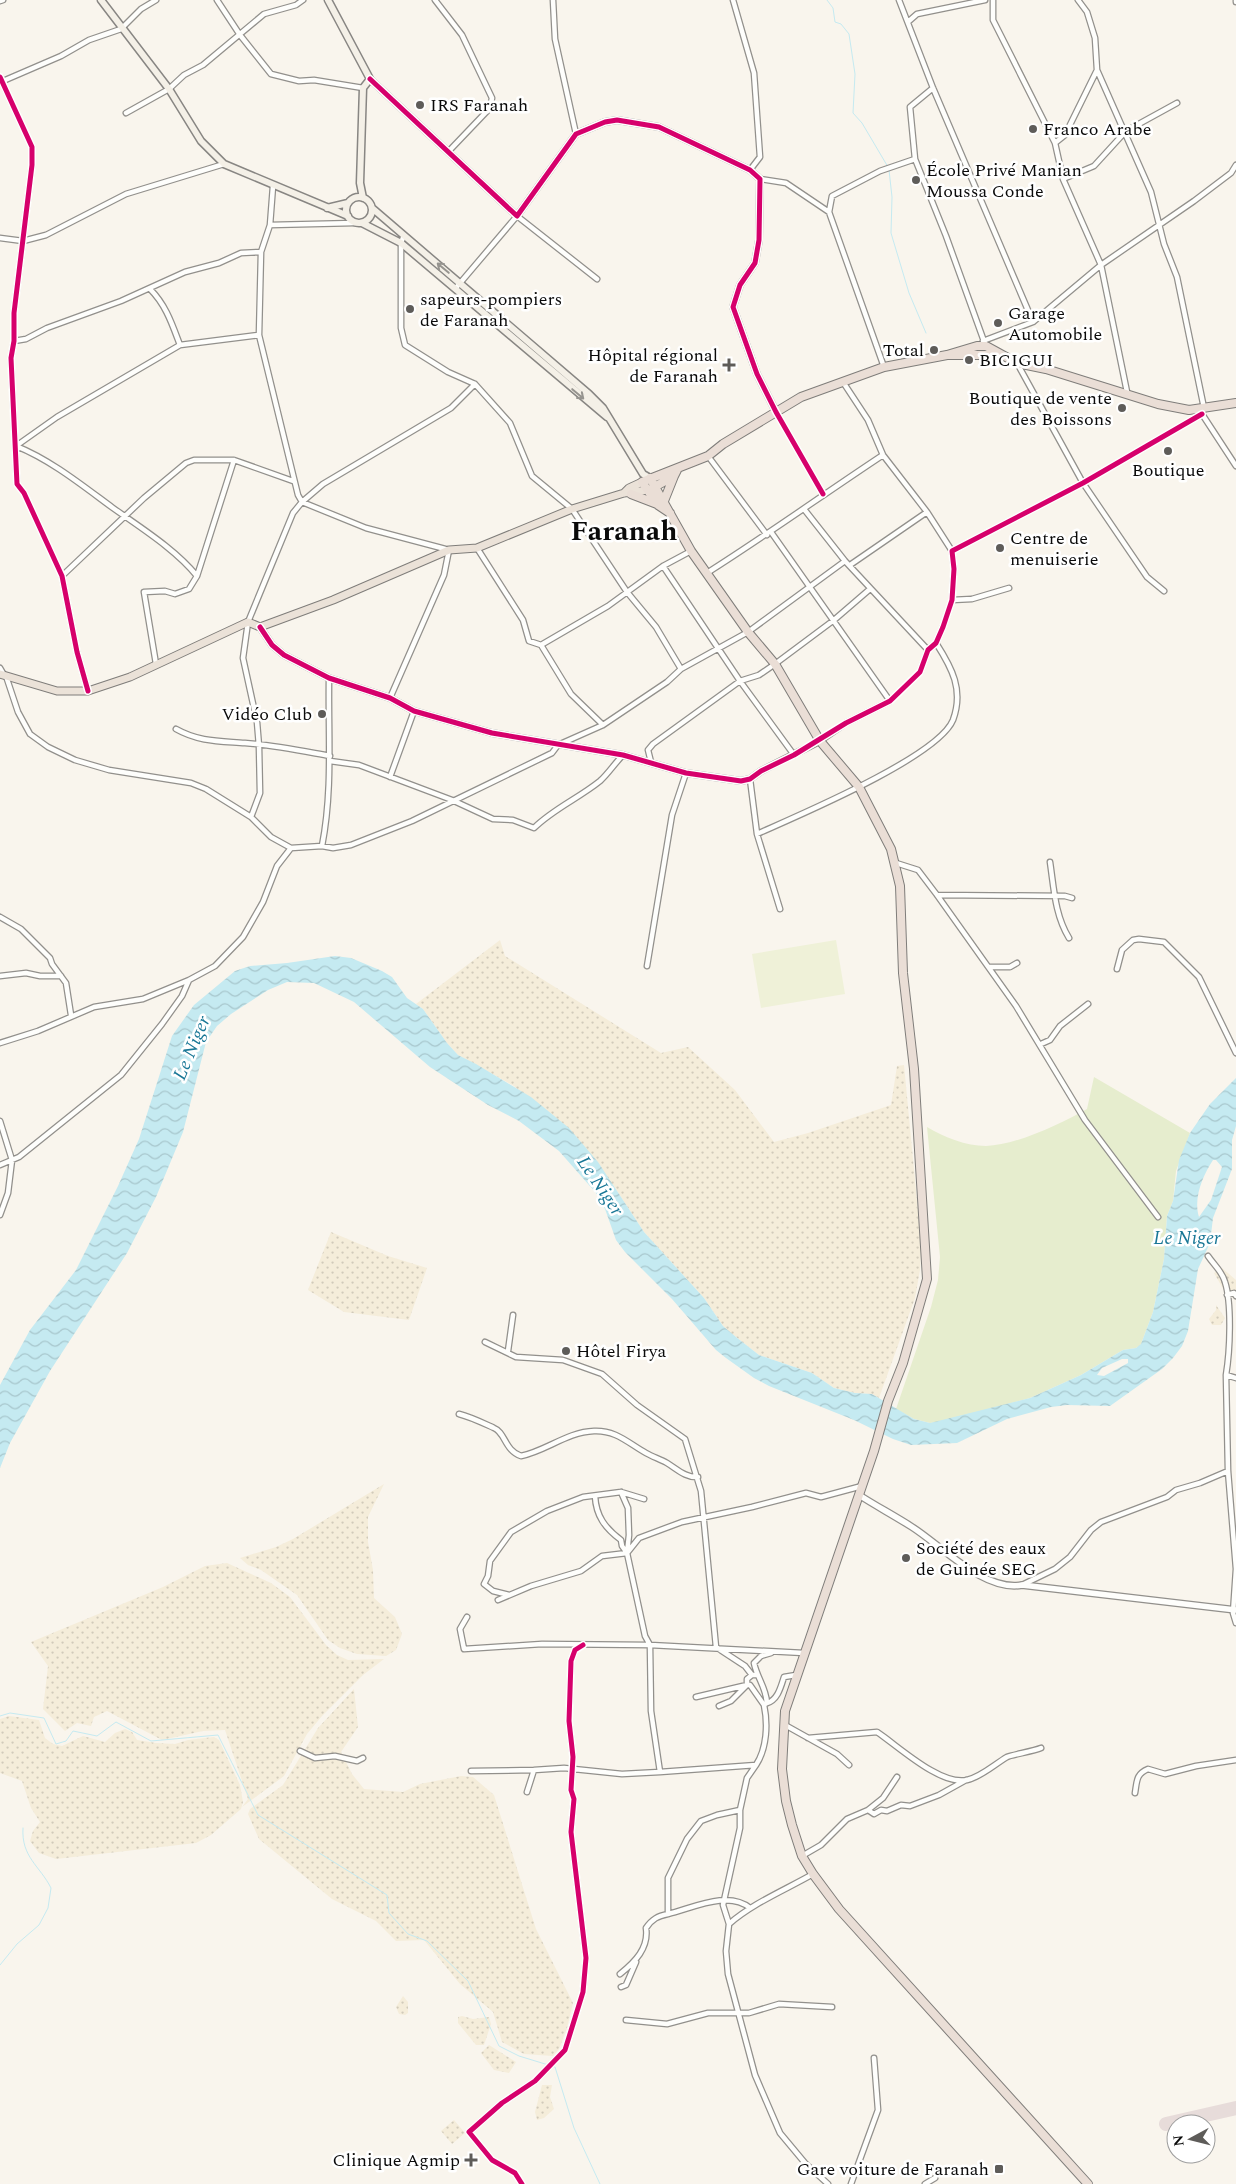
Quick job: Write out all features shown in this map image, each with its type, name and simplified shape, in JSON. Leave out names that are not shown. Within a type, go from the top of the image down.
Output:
[{"type":"highway","points":[[947,355],[962,349],[985,344],[995,352],[1017,362],[1046,368],[1108,389],[1127,392],[1158,404],[1203,411],[1236,403]]},
{"type":"highway","points":[[648,490],[708,456],[723,444],[801,397],[884,367],[947,355],[987,355],[995,352]]},
{"type":"highway","points":[[645,478],[676,473]]},
{"type":"highway","points":[[661,503],[676,473]]},
{"type":"highway","points":[[645,478],[656,486],[661,503]]},
{"type":"highway","points":[[645,478],[648,490],[670,513],[691,551],[748,632],[774,664],[820,741],[859,788],[891,849],[896,863],[900,886],[903,973],[914,1069],[927,1269],[920,1310],[904,1363],[888,1401],[874,1451],[796,1676],[786,1711],[782,1769],[786,1802],[802,1856],[813,1874],[872,1947],[1088,2184]]},
{"type":"highway","points":[[627,494],[661,503]]},
{"type":"main road","points":[[101,0],[121,29],[169,89],[201,141],[224,164],[348,216],[401,243],[597,411],[608,418]]},
{"type":"main road","points":[[328,0],[370,79],[363,88],[360,183],[363,198]]},
{"type":"main road","points":[[348,216],[346,210],[360,183]]},
{"type":"main road","points":[[328,208],[363,198],[369,201],[372,208],[589,394],[603,408],[645,478],[629,488],[627,494]]},
{"type":"main road","points":[[359,223],[370,218],[372,208]]},
{"type":"main road","points":[[2,673],[57,691],[88,690],[130,677],[248,622],[260,627],[333,600],[449,550],[477,548],[572,509],[648,490]]},
{"type":"street","points":[[88,690],[77,652],[62,576],[24,494],[17,484],[11,358],[14,341],[14,313],[32,165],[32,147],[1,79],[61,56],[89,40],[121,29],[141,9],[156,0]]},
{"type":"street","points":[[217,0],[240,35],[271,74],[299,81],[314,80],[363,88]]},
{"type":"street","points":[[126,113],[169,89],[240,35],[264,14],[296,5],[303,0]]},
{"type":"street","points":[[435,0],[462,35],[492,98],[490,108],[448,152]]},
{"type":"street","points":[[553,0],[555,39],[576,134]]},
{"type":"street","points":[[733,0],[754,73],[760,157],[750,170]]},
{"type":"street","points":[[899,0],[909,21],[933,88],[1033,322]]},
{"type":"street","points":[[909,21],[917,14],[985,0]]},
{"type":"street","points":[[993,0],[993,20],[1054,142],[1063,179],[1101,265],[1127,392]]},
{"type":"street","points":[[1078,0],[1087,12],[1096,38],[1097,70],[1126,131],[1151,192],[1164,244],[1177,277],[1203,411],[1236,466]]},
{"type":"street","points":[[1054,142],[1065,135],[1097,70]]},
{"type":"street","points":[[370,79],[517,216],[597,279]]},
{"type":"street","points":[[933,88],[910,107],[915,160],[946,236],[985,344],[987,355]]},
{"type":"street","points":[[1063,179],[1094,166],[1126,131],[1177,104]]},
{"type":"street","points":[[455,289],[517,216],[576,134],[604,122],[617,120],[659,127],[750,170],[760,179],[786,183],[829,212]]},
{"type":"street","points":[[884,367],[829,212],[832,196],[887,168],[915,160]]},
{"type":"street","points":[[0,238],[23,241],[46,235],[126,194],[224,164]]},
{"type":"street","points":[[985,344],[1033,322],[1101,265],[1231,173],[1236,165]]},
{"type":"street","points":[[760,179],[759,240],[755,263],[740,285],[733,307],[757,374],[776,412],[823,494]]},
{"type":"street","points":[[273,186],[270,224],[261,252],[259,335],[293,481],[302,502],[366,528],[449,550],[444,574],[390,698]]},
{"type":"street","points":[[270,224],[359,223]]},
{"type":"street","points":[[404,235],[401,243],[400,328],[405,345],[448,372],[475,384],[510,423],[532,476],[572,509],[627,592],[656,627],[681,669]]},
{"type":"street","points":[[14,341],[26,339],[47,328],[150,289],[185,272],[219,263],[241,253],[261,252]]},
{"type":"street","points":[[150,289],[164,307],[180,345]]},
{"type":"street","points":[[16,446],[57,416],[180,345],[259,335]]},
{"type":"street","points":[[1017,362],[1083,483],[1147,577],[1164,591]]},
{"type":"street","points":[[260,627],[272,645],[284,655],[329,678],[390,698],[414,710],[492,733],[623,755],[686,773],[741,781],[750,779],[761,771],[794,756],[820,741],[846,723],[890,701],[920,672],[928,650],[936,643],[952,600],[954,569],[952,551],[926,512],[883,455],[868,420],[843,382]]},
{"type":"street","points":[[251,817],[260,793],[259,746],[257,722],[243,658],[248,622],[293,513],[302,502],[323,484],[451,408],[475,384]]},
{"type":"street","points":[[952,551],[1083,483],[1203,411]]},
{"type":"street","points":[[16,446],[32,453],[126,517],[197,576]]},
{"type":"street","points":[[707,573],[769,534],[823,494],[883,455]]},
{"type":"street","points":[[708,456],[811,587],[890,701]]},
{"type":"street","points":[[62,576],[144,498],[186,462],[194,460],[234,460],[293,481]]},
{"type":"street","points":[[156,664],[144,592],[165,590],[175,594],[189,589],[197,576],[234,460]]},
{"type":"street","points":[[804,509],[845,561],[928,650]]},
{"type":"street","points":[[850,565],[926,512]]},
{"type":"street","points":[[477,548],[522,620],[529,641],[540,645],[571,694],[603,725]]},
{"type":"street","points":[[540,645],[608,606],[663,566],[691,551]]},
{"type":"street","points":[[2,673],[18,712],[30,734],[48,747],[75,760],[109,770],[191,783],[206,789],[251,817],[272,837],[291,848],[322,846],[333,848],[366,841],[552,754],[558,745],[603,725],[667,682],[681,669],[748,632],[845,561]]},
{"type":"street","points":[[663,566],[740,681],[794,756]]},
{"type":"street","points":[[952,600],[972,599],[1009,588]]},
{"type":"street","points":[[651,762],[648,750],[653,744],[740,681],[759,675],[834,620],[870,589]]},
{"type":"street","points":[[757,834],[859,788],[935,743],[952,722],[958,700],[957,683],[951,667],[936,643]]},
{"type":"street","points":[[322,846],[327,818],[330,759],[329,678]]},
{"type":"street","points":[[390,777],[414,710]]},
{"type":"street","points":[[176,729],[186,735],[210,742],[259,746],[359,765],[452,800],[493,819],[513,820],[534,828],[553,812],[573,801],[586,789],[600,781],[623,755]]},
{"type":"street","points":[[647,966],[672,815],[686,773]]},
{"type":"street","points":[[750,779],[757,834],[780,909]]},
{"type":"street","points":[[0,1043],[38,1030],[71,1015],[108,1004],[143,998],[189,980],[215,966],[243,937],[263,902],[277,866],[291,848]]},
{"type":"street","points":[[1050,862],[1061,925],[1069,938]]},
{"type":"street","points":[[896,863],[918,870],[937,895],[1041,1044],[1086,1120],[1158,1217]]},
{"type":"street","points":[[937,895],[1065,896],[1072,898]]},
{"type":"street","points":[[0,917],[21,929],[50,958],[52,964],[66,983],[71,1015]]},
{"type":"street","points":[[1117,969],[1122,950],[1134,940],[1164,942],[1199,977],[1236,1053]]},
{"type":"street","points":[[989,967],[1010,967],[1017,963]]},
{"type":"street","points":[[0,976],[26,973],[40,976],[61,976]]},
{"type":"street","points":[[0,1165],[12,1160],[87,1104],[120,1075],[162,1024],[182,996],[189,980]]},
{"type":"street","points":[[1041,1044],[1050,1040],[1060,1026],[1088,1004]]},
{"type":"street","points":[[0,1121],[12,1160],[8,1193],[0,1215]]},
{"type":"street","points":[[0,1193],[8,1193]]},
{"type":"street","points":[[1208,1256],[1217,1266],[1225,1282],[1227,1295],[1230,1346],[1226,1374],[1228,1471],[1235,1545],[1234,1610],[1236,1623]]},
{"type":"street","points":[[1227,1295],[1234,1293],[1236,1296]]},
{"type":"street","points":[[508,1351],[513,1330],[513,1315]]},
{"type":"street","points":[[486,1342],[516,1356],[563,1360],[602,1374],[637,1405],[685,1439],[698,1477],[705,1516],[716,1647]]},
{"type":"street","points":[[1226,1374],[1236,1378]]},
{"type":"street","points":[[459,1414],[470,1416],[476,1422],[494,1428],[508,1448],[521,1456],[539,1451],[568,1436],[594,1431],[619,1435],[691,1478],[698,1477]]},
{"type":"street","points":[[1022,1585],[1062,1563],[1080,1545],[1090,1530],[1101,1522],[1167,1497],[1176,1490],[1200,1483],[1228,1471]]},
{"type":"street","points":[[498,1600],[530,1586],[581,1571],[602,1556],[627,1553],[639,1538],[682,1522],[806,1493],[821,1497],[862,1486]]},
{"type":"street","points":[[621,1492],[628,1508],[629,1535],[627,1553],[646,1636],[650,1645],[651,1711],[660,1772]]},
{"type":"street","points":[[509,1595],[493,1591],[484,1584],[488,1576],[490,1561],[511,1532],[547,1511],[583,1498],[621,1492],[644,1499]]},
{"type":"street","points":[[859,1495],[913,1527],[986,1579],[1004,1586],[1022,1585],[1234,1610]]},
{"type":"street","points":[[595,1496],[596,1510],[601,1521],[610,1532],[621,1540],[622,1546],[627,1553]]},
{"type":"street","points":[[467,1617],[460,1630],[464,1649],[502,1645],[650,1645],[716,1647],[771,1653],[804,1653]]},
{"type":"street","points":[[522,2184],[515,2173],[492,2160],[469,2132],[502,2103],[535,2081],[565,2050],[583,1992],[586,1958],[571,1832],[574,1769],[569,1720],[569,1682],[575,1650],[583,1645]]},
{"type":"street","points":[[716,1647],[745,1666],[766,1690],[767,1722],[763,1745],[756,1765],[747,1778],[740,1810],[740,1828],[723,1905],[729,1924],[726,1951],[728,1974],[755,2075],[780,2133],[804,2163],[828,2184]]},
{"type":"street","points":[[754,1675],[754,1663],[761,1656],[771,1653]]},
{"type":"street","points":[[719,1706],[731,1701],[747,1685],[747,1679],[754,1675]]},
{"type":"street","points":[[766,1704],[773,1700],[781,1688],[784,1676],[796,1676]]},
{"type":"street","points":[[696,1697],[750,1685],[766,1704]]},
{"type":"street","points":[[785,1725],[837,1754],[849,1765]]},
{"type":"street","points":[[808,1738],[876,1732],[920,1765],[948,1778],[966,1780]]},
{"type":"street","points":[[868,1810],[874,1814],[881,1810],[887,1811],[901,1805],[910,1806],[939,1795],[1009,1755],[1022,1754],[1041,1748]]},
{"type":"street","points":[[300,1751],[315,1758],[335,1756],[357,1761],[363,1758]]},
{"type":"street","points":[[1135,1793],[1136,1782],[1140,1774],[1148,1769],[1165,1774],[1196,1766],[1236,1760]]},
{"type":"street","points":[[471,1771],[574,1769],[622,1774],[756,1765]]},
{"type":"street","points":[[526,1792],[534,1770]]},
{"type":"street","points":[[802,1856],[821,1845],[847,1819],[868,1810],[882,1798],[897,1777]]},
{"type":"street","points":[[668,1914],[668,1878],[687,1839],[701,1821],[717,1814],[740,1810]]},
{"type":"street","points":[[729,1924],[745,1910],[813,1874]]},
{"type":"street","points":[[621,1987],[626,1985],[648,1939],[646,1928],[650,1921],[660,1916],[724,1900],[743,1902],[750,1908]]},
{"type":"street","points":[[620,1974],[637,1960]]},
{"type":"street","points":[[626,2020],[667,2024],[708,2013],[740,2014],[779,2004],[832,2007]]},
{"type":"street","points":[[851,2184],[878,2110],[874,2058]]},
{"type":"street","points":[[925,2184],[935,2178]]},
{"type":"shaded area","points":[[500,940],[505,956],[661,1053],[688,1047],[735,1090],[774,1142],[808,1133],[891,1105],[897,1066],[904,1065],[921,1243],[920,1270],[915,1298],[879,1398],[872,1394],[855,1393],[834,1388],[812,1373],[759,1355],[736,1337],[723,1326],[704,1298],[644,1232],[613,1185],[514,1086],[458,1055],[447,1043],[423,1009],[416,1004]]},
{"type":"shaded area","points":[[331,1232],[388,1256],[427,1268],[409,1320],[344,1312],[308,1290]]},
{"type":"shaded area","points":[[1222,1268],[1236,1280],[1236,1292],[1225,1292],[1214,1273]]},
{"type":"shaded area","points":[[1216,1305],[1225,1318],[1221,1325],[1212,1325],[1209,1319],[1216,1310]]},
{"type":"shaded area","points":[[384,1484],[368,1517],[368,1542],[373,1570],[374,1598],[395,1617],[402,1634],[396,1650],[386,1656],[357,1654],[340,1648],[328,1640],[297,1595],[261,1570],[248,1565],[240,1558],[276,1547],[293,1539]]},
{"type":"shaded area","points":[[227,1563],[271,1583],[290,1597],[326,1645],[337,1655],[348,1660],[384,1659],[363,1675],[322,1716],[307,1734],[284,1776],[242,1807],[248,1799],[225,1730],[203,1731],[162,1740],[107,1711],[94,1717],[91,1726],[77,1723],[65,1731],[43,1709],[48,1666],[31,1642],[163,1587],[205,1566]]},
{"type":"shaded area","points":[[354,1689],[358,1727],[341,1752],[352,1774],[364,1789],[403,1792],[420,1784],[461,1776],[473,1777],[494,1795],[536,1929],[573,2003],[567,2028],[559,2049],[553,2056],[524,2054],[502,2042],[493,2012],[460,1984],[424,1940],[396,1941],[376,1921],[332,1899],[259,1839],[248,1814],[250,1809],[283,1785],[318,1728]]},
{"type":"shaded area","points":[[9,1716],[39,1720],[45,1738],[53,1744],[62,1746],[83,1736],[105,1742],[115,1733],[125,1729],[132,1732],[137,1740],[156,1743],[175,1744],[188,1740],[214,1737],[219,1740],[240,1785],[243,1802],[241,1809],[211,1835],[196,1843],[56,1859],[39,1853],[30,1841],[33,1831],[40,1822],[31,1808],[22,1781],[0,1773],[0,1719]]},
{"type":"shaded area","points":[[403,1996],[408,2002],[408,2013],[405,2015],[399,2014],[396,2007]]},
{"type":"shaded area","points":[[462,2016],[473,2019],[489,2017],[491,2024],[484,2045],[476,2045],[458,2023],[458,2017]]},
{"type":"shaded area","points":[[489,2045],[516,2062],[509,2073],[494,2070],[481,2053]]},
{"type":"shaded area","points":[[542,2085],[552,2085],[550,2097],[554,2109],[544,2118],[537,2120],[535,2112]]},
{"type":"shaded area","points":[[454,2120],[465,2133],[452,2144],[441,2131]]},
{"type":"green space","points":[[836,940],[845,994],[761,1008],[752,954]]},
{"type":"green space","points":[[1094,1077],[1190,1133],[1176,1171],[1173,1201],[1167,1216],[1164,1259],[1153,1312],[1141,1344],[1136,1348],[1123,1350],[1081,1375],[1030,1398],[942,1422],[930,1423],[914,1419],[896,1409],[931,1307],[938,1280],[940,1257],[927,1127],[963,1143],[986,1146],[1011,1142],[1052,1127],[1087,1109]]},
{"type":"water","name":"Le Niger","points":[[335,956],[351,958],[392,977],[407,998],[423,1009],[458,1055],[531,1097],[569,1128],[598,1162],[644,1232],[704,1298],[723,1326],[736,1337],[759,1355],[812,1373],[834,1388],[855,1393],[872,1394],[914,1419],[930,1423],[1030,1398],[1081,1375],[1123,1350],[1136,1348],[1141,1344],[1153,1312],[1164,1259],[1167,1216],[1173,1201],[1179,1160],[1190,1133],[1210,1104],[1236,1078],[1236,1126],[1232,1140],[1232,1169],[1213,1218],[1210,1243],[1198,1269],[1188,1331],[1182,1346],[1162,1369],[1110,1406],[1067,1405],[1051,1407],[1007,1419],[957,1443],[911,1445],[893,1439],[854,1420],[769,1386],[726,1358],[716,1350],[672,1299],[625,1252],[616,1240],[605,1209],[596,1193],[559,1151],[519,1121],[488,1105],[430,1067],[354,1002],[314,983],[287,982],[268,990],[231,1014],[217,1026],[206,1042],[183,1132],[156,1197],[127,1253],[50,1371],[10,1443],[0,1468],[0,1385],[30,1330],[76,1270],[118,1186],[139,1139],[172,1036],[194,1005],[235,971],[250,966]],"holes":[[[1213,1160],[1216,1160],[1222,1167],[1211,1200],[1199,1217],[1197,1210],[1198,1195]],[[1122,1359],[1128,1359],[1128,1363],[1104,1376],[1097,1375],[1102,1368]]]},
{"type":"waterway","points":[[827,0],[833,8],[835,22],[841,24],[849,34],[855,74],[853,113],[862,123],[888,167]]},
{"type":"waterway","points":[[889,170],[892,197],[891,233],[909,293],[926,333]]},
{"type":"waterway","points":[[0,1716],[10,1713],[44,1718],[56,1744],[66,1741],[73,1731],[97,1736],[116,1722],[151,1741],[218,1735],[258,1815],[387,1895],[389,1913],[408,1934],[427,1941],[468,1981],[499,2046],[519,2056],[555,2067],[574,2128],[600,2184]]},
{"type":"waterway","points":[[0,1965],[17,1944],[39,1925],[48,1908],[51,1888],[28,1854],[23,1838],[23,1828]]},
{"type":"taxiway","points":[[1210,2114],[1236,2108]]},
{"type":"cycle path","points":[[0,77],[32,147],[32,165],[14,313],[14,341],[11,358],[17,484],[24,493],[62,576],[77,652],[88,691]]},
{"type":"cycle path","points":[[370,79],[517,216],[576,134],[605,122],[617,120],[659,127],[750,170],[760,179],[759,240],[755,263],[740,285],[733,307],[757,374],[776,412],[823,494]]},
{"type":"cycle path","points":[[260,627],[272,645],[284,655],[329,678],[390,698],[414,711],[492,733],[623,755],[686,773],[741,781],[750,779],[846,723],[890,701],[920,672],[928,650],[936,643],[952,600],[954,569],[952,551],[1083,483],[1202,414]]},
{"type":"cycle path","points":[[522,2184],[515,2173],[492,2160],[469,2132],[502,2103],[535,2081],[565,2050],[583,1992],[586,1958],[571,1832],[574,1799],[571,1790],[573,1757],[569,1721],[571,1661],[575,1650],[583,1645]]},
{"type":"place","name":"IRS Faranah","points":[[420,105]]},
{"type":"place","name":"Franco Arabe","points":[[1033,129]]},
{"type":"place","name":"École Privé Manian Moussa Conde","points":[[916,180]]},
{"type":"place","name":"sapeurs-pompiers de Faranah","points":[[410,309]]},
{"type":"place","name":"Garage Automobile","points":[[998,323]]},
{"type":"place","name":"Total","points":[[934,350]]},
{"type":"place","name":"BICIGUI","points":[[969,360]]},
{"type":"place","name":"Hôpital régional de Faranah","points":[[729,365]]},
{"type":"place","name":"Boutique de vente des Boissons","points":[[1122,408]]},
{"type":"place","name":"Boutique","points":[[1168,451]]},
{"type":"place","name":"Centre de menuiserie","points":[[1000,548]]},
{"type":"place","name":"Vidéo Club","points":[[322,714]]},
{"type":"place","name":"Hôtel Firya","points":[[566,1351]]},
{"type":"place","name":"Société des eaux de Guinée SEG","points":[[906,1558]]},
{"type":"place","name":"Clinique Agmip","points":[[471,2160]]},
{"type":"place","name":"Gare voiture de Faranah","points":[[999,2169]]},
{"type":"district","name":"Faranah","points":[[624,531]]}]
